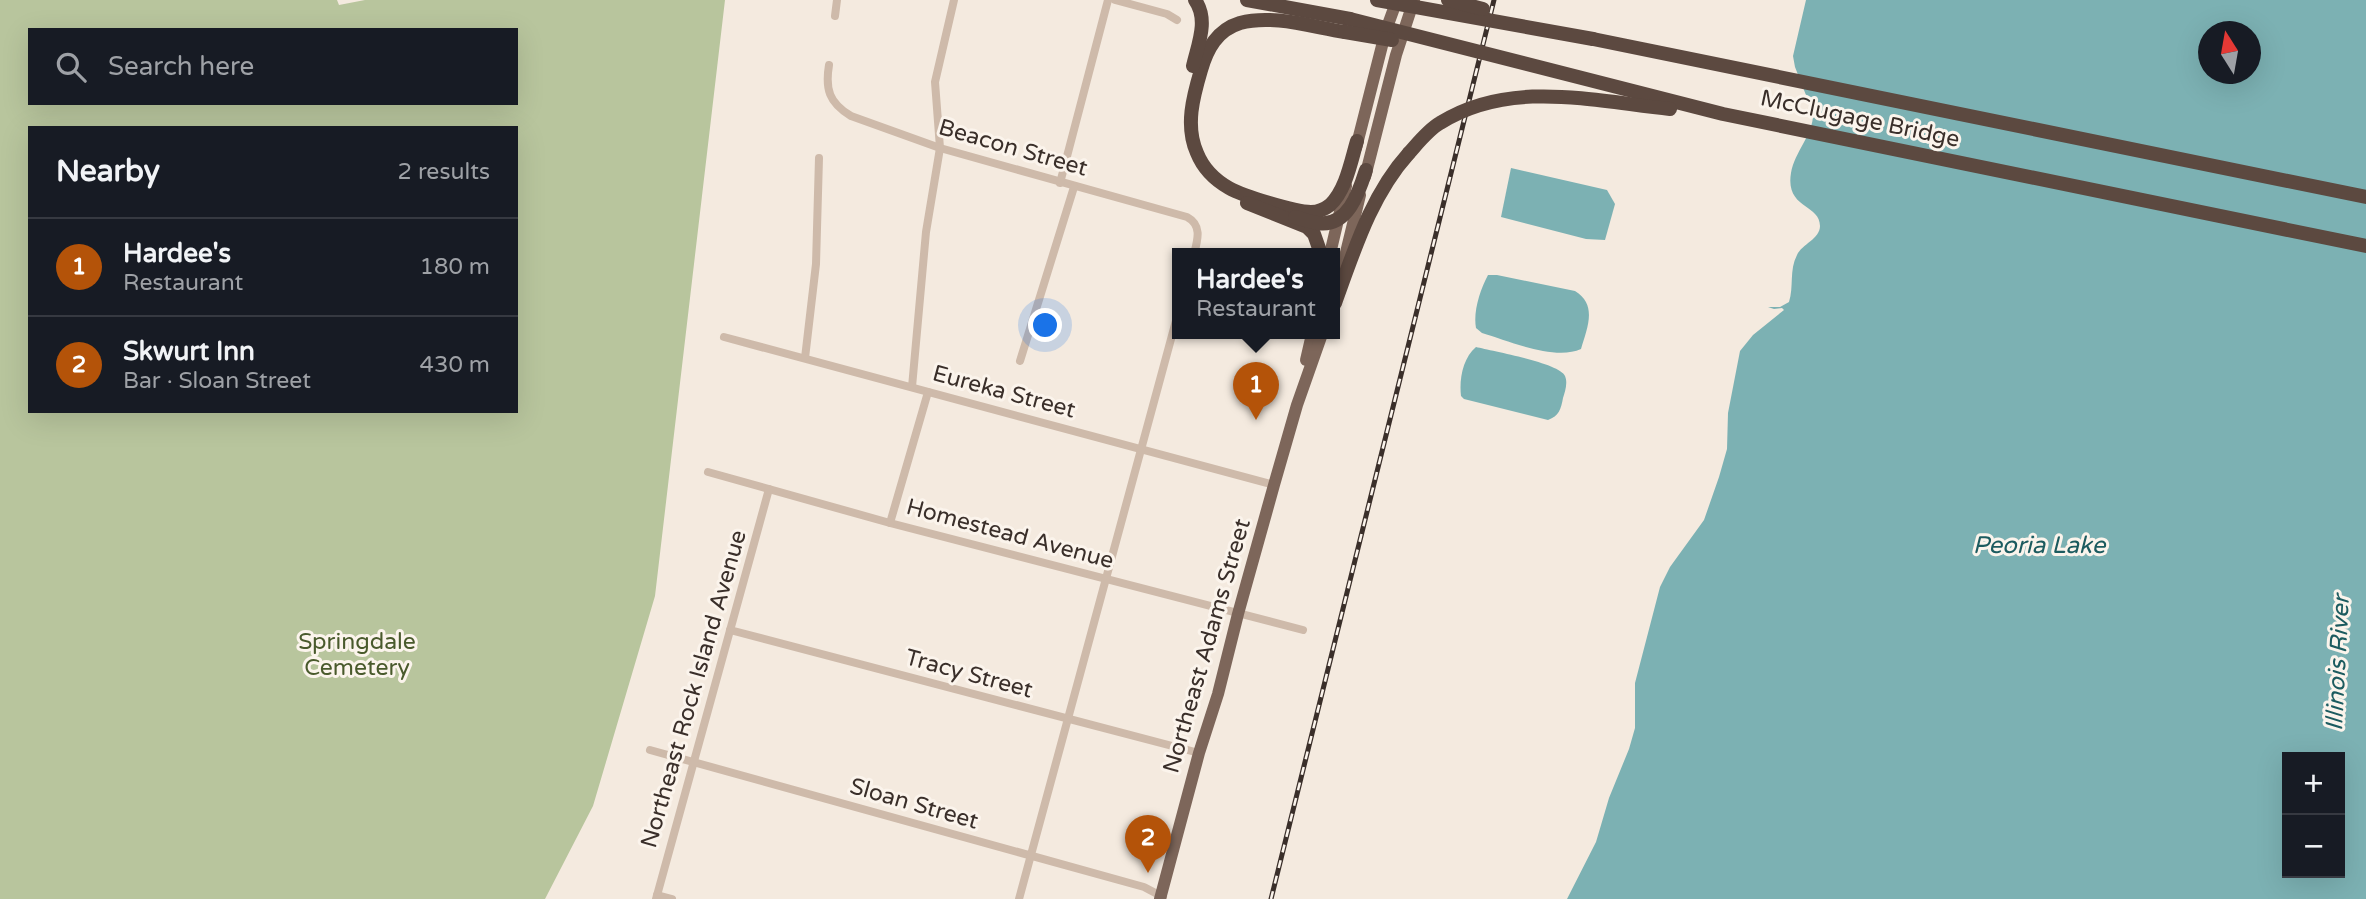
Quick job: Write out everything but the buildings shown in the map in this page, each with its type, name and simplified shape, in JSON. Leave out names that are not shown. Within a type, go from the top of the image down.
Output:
[{"type":"highway","points":[[1195,0],[1202,14],[1203,25],[1182,114],[1186,147],[1196,169],[1211,185],[1230,197],[1318,224],[1338,220],[1357,197],[1366,170]]},
{"type":"highway","points":[[1247,0],[1347,26]]},
{"type":"highway","points":[[1377,0],[1593,39]]},
{"type":"highway","points":[[1448,0],[1593,39]]},
{"type":"highway","points":[[1347,26],[1265,20],[1240,23],[1221,33],[1206,53],[1192,108],[1191,132],[1197,154],[1219,181],[1234,190],[1309,212],[1324,209],[1333,201],[1343,183],[1357,141]]},
{"type":"highway","name":"McClugage Bridge","points":[[1347,26],[1485,55],[1723,114],[2366,246]]},
{"type":"highway","name":"McClugage Bridge","points":[[1593,39],[2366,197]]},
{"type":"highway","points":[[1340,289],[1375,203],[1396,168],[1440,123],[1480,106],[1513,97],[1567,97],[1723,114]]},
{"type":"highway","points":[[1242,201],[1307,228],[1314,234],[1319,248]]},
{"type":"main road","points":[[1331,248],[1386,30],[1397,0]]},
{"type":"main road","points":[[1340,276],[1396,55],[1414,0]]},
{"type":"main road","name":"Northeast Adams Street","points":[[1297,405],[1311,339]]},
{"type":"main road","name":"Northeast Adams Street","points":[[1162,898],[1199,753],[1218,694],[1274,485],[1297,405],[1320,339]]},
{"type":"street","points":[[835,16],[836,0]]},
{"type":"street","points":[[912,387],[926,232],[940,148],[936,82],[954,0]]},
{"type":"street","points":[[1060,183],[1108,0]]},
{"type":"street","points":[[1115,0],[1167,14],[1177,20]]},
{"type":"street","name":"Beacon Street","points":[[829,65],[829,96],[839,108],[851,116],[940,148],[1187,217],[1195,222],[1198,235],[1195,248]]},
{"type":"street","points":[[805,358],[817,255],[819,158]]},
{"type":"street","points":[[1020,361],[1074,187]]},
{"type":"street","points":[[1018,899],[1172,336]]},
{"type":"street","name":"Eureka Street","points":[[724,337],[1274,485]]},
{"type":"street","points":[[890,523],[928,392]]},
{"type":"street","name":"Homestead Avenue","points":[[708,472],[890,523],[1303,630]]},
{"type":"street","name":"Northeast Rock Island Avenue","points":[[656,897],[769,489]]},
{"type":"street","name":"Tracy Street","points":[[730,630],[1199,753]]},
{"type":"street","name":"Sloan Street","points":[[650,750],[1144,887],[1162,898]]},
{"type":"street","points":[[656,897],[672,899]]},
{"type":"green space","name":"Springdale Cemetery","points":[[0,0],[337,0],[339,5],[365,0],[725,0],[655,596],[593,806],[545,899],[0,899]]},
{"type":"water","name":"Peoria Lake","points":[[1806,0],[2366,0],[2366,899],[1567,899],[1596,842],[1609,798],[1629,749],[1635,728],[1635,683],[1660,587],[1670,567],[1704,520],[1719,477],[1727,449],[1728,413],[1740,351],[1753,335],[1784,310],[1768,307],[1780,307],[1789,302],[1792,273],[1799,251],[1819,231],[1819,219],[1798,200],[1791,185],[1793,165],[1813,121],[1813,113],[1793,56]]},
{"type":"water","points":[[1511,168],[1607,190],[1615,204],[1605,240],[1586,239],[1501,217]]},
{"type":"water","points":[[1488,275],[1575,291],[1589,310],[1581,349],[1558,353],[1545,351],[1482,333],[1476,328],[1475,315]]},
{"type":"water","points":[[1476,347],[1539,362],[1560,371],[1565,376],[1566,384],[1557,414],[1548,420],[1464,399],[1461,396],[1461,376],[1468,357]]},
{"type":"railway","points":[[1271,899],[1494,0]]},
{"type":"place","name":"Hardee's","points":[[1256,420]]},
{"type":"place","name":"Skwurt Inn","points":[[1148,873]]},
{"type":"water label","name":"Illinois River","points":[[2338,663]]}]
